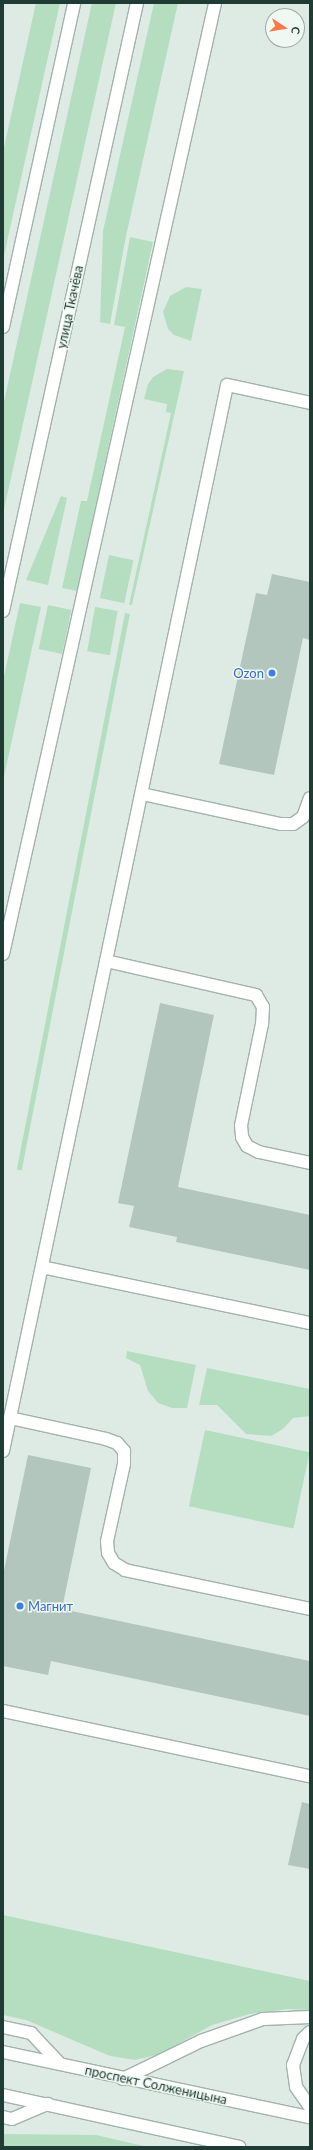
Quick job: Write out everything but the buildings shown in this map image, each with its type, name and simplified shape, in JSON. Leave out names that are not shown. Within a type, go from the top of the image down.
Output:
[{"type":"street","points":[[3,327],[74,3]]},
{"type":"street","name":"улица Ткачёва","points":[[3,611],[137,3]]},
{"type":"street","points":[[3,954],[215,3]]},
{"type":"street","points":[[3,1451],[4,1439],[10,1418],[228,386],[310,403]]},
{"type":"street","points":[[142,794],[281,824],[293,824],[303,818],[310,798]]},
{"type":"street","points":[[106,962],[256,995],[263,1006],[262,1024],[241,1124],[242,1137],[247,1146],[259,1152],[310,1163]]},
{"type":"street","points":[[42,1267],[310,1324]]},
{"type":"street","points":[[10,1418],[106,1439],[117,1443],[124,1451],[124,1464],[108,1541],[108,1553],[114,1563],[125,1570],[310,1609]]},
{"type":"street","points":[[3,1711],[310,1776]]},
{"type":"street","points":[[123,2079],[201,2041],[262,2019],[310,2017]]},
{"type":"street","points":[[3,2027],[31,2033],[60,2064]]},
{"type":"street","points":[[310,2032],[303,2039],[294,2065],[296,2087],[310,2106]]},
{"type":"street","name":"проспект Солженицына","points":[[3,2052],[123,2079],[310,2117]]},
{"type":"street","points":[[3,2095],[239,2147]]},
{"type":"street","points":[[3,2117],[12,2119],[48,2104]]},
{"type":"green space","points":[[36,3],[60,3],[3,260],[3,152]]},
{"type":"green space","points":[[92,3],[116,3],[3,514],[3,406]]},
{"type":"green space","points":[[154,3],[178,3],[126,236],[110,324],[100,322],[103,231]]},
{"type":"green space","points":[[130,237],[153,242],[77,591],[62,588],[81,501],[87,501],[125,327],[114,325]]},
{"type":"green space","points":[[186,287],[202,289],[191,341],[174,335],[168,329],[163,312],[170,296]]},
{"type":"green space","points":[[167,369],[184,371],[132,605],[129,605],[171,413],[166,412],[167,404],[144,399],[148,384],[153,377]]},
{"type":"green space","points":[[61,496],[67,498],[48,585],[26,580]]},
{"type":"green space","points":[[109,555],[133,560],[124,603],[100,598]]},
{"type":"green space","points":[[20,603],[41,607],[3,781],[3,681]]},
{"type":"green space","points":[[48,605],[71,610],[62,654],[39,649]]},
{"type":"green space","points":[[95,607],[118,611],[110,655],[87,651]]},
{"type":"green space","points":[[125,613],[130,614],[22,1171],[17,1170]]},
{"type":"green space","points":[[127,1351],[196,1365],[187,1408],[172,1408],[158,1403],[148,1391],[140,1365],[126,1358]]},
{"type":"green space","points":[[207,1368],[310,1389],[310,1416],[293,1418],[283,1429],[271,1436],[246,1434],[217,1405],[199,1405]]},
{"type":"green space","points":[[205,1430],[310,1452],[293,1529],[189,1506]]},
{"type":"green space","points":[[3,1915],[310,1981],[310,2010],[288,2009],[250,2014],[212,2025],[160,2054],[135,2060],[110,2056],[26,2020],[3,2015]]},
{"type":"green space","points":[[3,2134],[96,2135],[148,2147],[3,2147]]},
{"type":"place","name":"Ozon","points":[[272,673]]},
{"type":"place","name":"Магнит","points":[[20,1606]]}]
